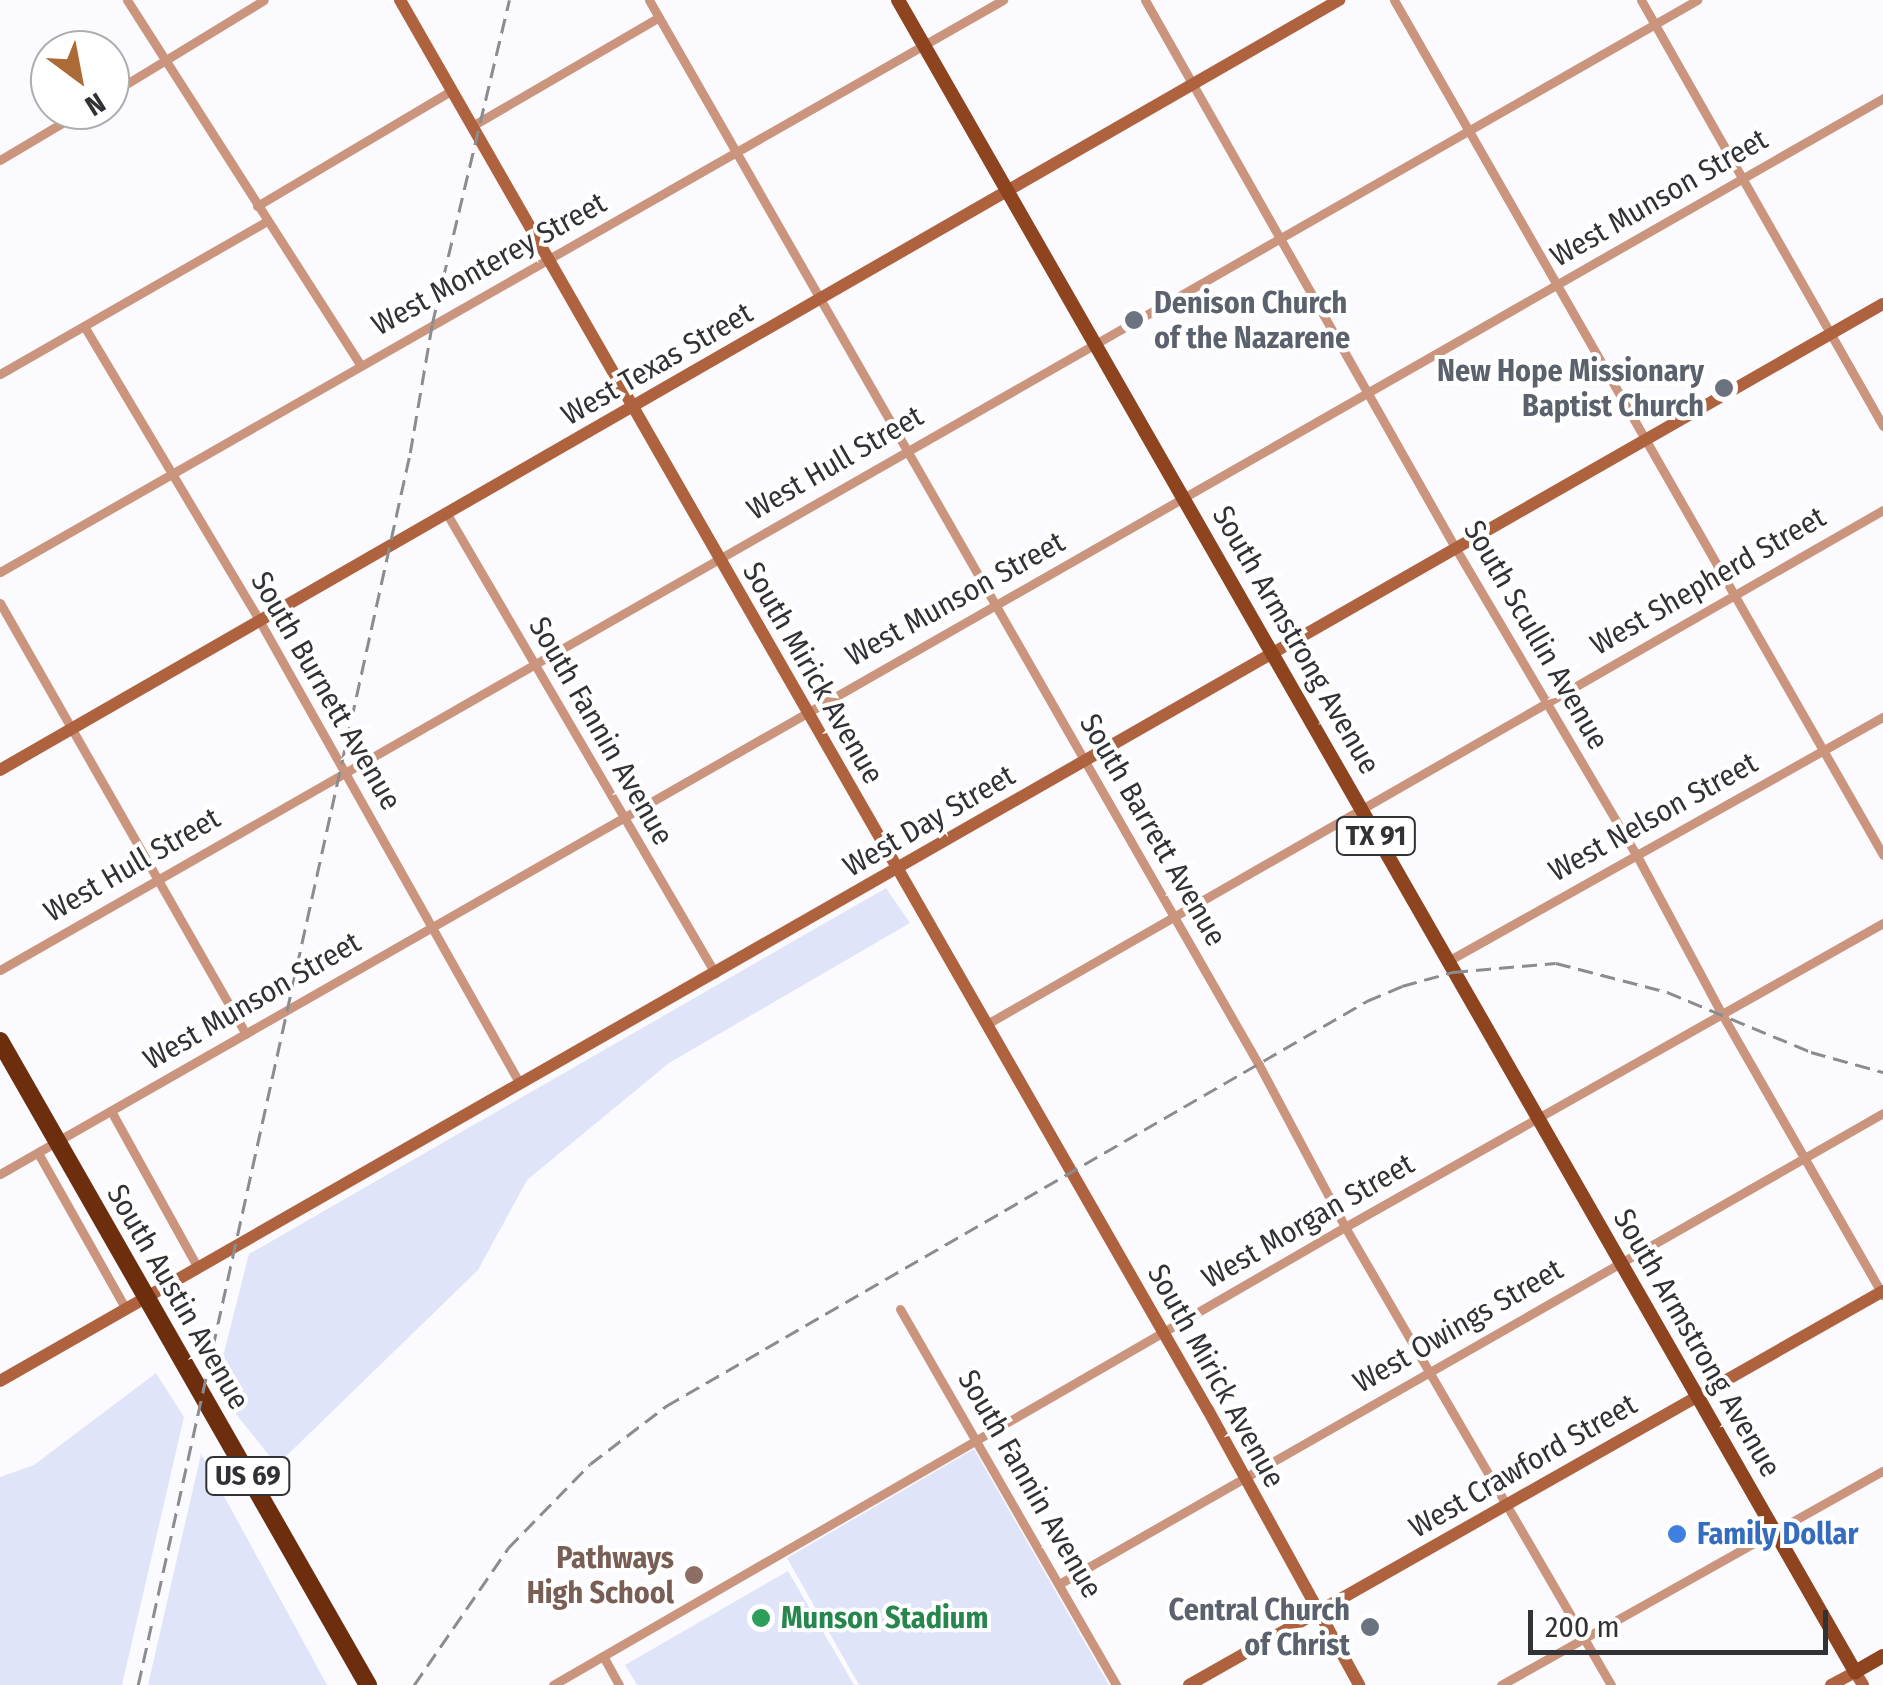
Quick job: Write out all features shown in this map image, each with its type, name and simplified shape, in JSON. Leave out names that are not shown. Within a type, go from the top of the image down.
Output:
[{"type":"highway","name":"South Austin Avenue","points":[[0,1041],[368,1685]]},
{"type":"main road","name":"South Armstrong Avenue","points":[[898,0],[1859,1678]]},
{"type":"main road","points":[[1859,1678],[1883,1656]]},
{"type":"street","points":[[128,0],[360,365]]},
{"type":"street","points":[[130,82],[264,0]]},
{"type":"street","name":"South Mirick Avenue","points":[[400,0],[1164,1333],[1360,1685]]},
{"type":"street","name":"South Barrett Avenue","points":[[649,0],[1611,1685]]},
{"type":"street","name":"West Monterey Street","points":[[0,572],[1003,0]]},
{"type":"street","name":"South Scullin Avenue","points":[[1145,0],[1456,549],[1636,854],[1723,1016],[1882,1292]]},
{"type":"street","name":"West Texas Street","points":[[0,770],[1339,0]]},
{"type":"street","points":[[1394,0],[1883,856]]},
{"type":"street","points":[[1641,0],[1883,426]]},
{"type":"street","name":"West Hull Street","points":[[0,970],[1696,0]]},
{"type":"street","points":[[472,126],[658,17]]},
{"type":"street","points":[[257,206],[451,91]]},
{"type":"street","name":"West Munson Street","points":[[0,1174],[1883,98]]},
{"type":"street","points":[[0,160],[50,130]]},
{"type":"street","points":[[0,374],[267,221]]},
{"type":"street","name":"West Day Street","points":[[0,1381],[1883,304]]},
{"type":"street","name":"South Burnett Avenue","points":[[84,326],[258,620],[520,1084]]},
{"type":"street","name":"West Shepherd Street","points":[[986,1024],[1883,510]]},
{"type":"street","name":"South Fannin Avenue","points":[[447,514],[714,972]]},
{"type":"street","points":[[0,604],[246,1034]]},
{"type":"street","name":"West Nelson Street","points":[[1448,962],[1883,717]]},
{"type":"street","name":"West Morgan Street","points":[[552,1685],[1346,1226],[1883,924]]},
{"type":"street","points":[[111,1111],[198,1268]]},
{"type":"street","name":"West Owings Street","points":[[1059,1584],[1883,1113]]},
{"type":"street","points":[[38,1153],[126,1309]]},
{"type":"street","name":"West Crawford Street","points":[[1189,1685],[1882,1292]]},
{"type":"street","name":"South Fannin Avenue","points":[[900,1308],[1116,1685]]},
{"type":"street","points":[[1501,1685],[1883,1470]]},
{"type":"street","points":[[603,1656],[619,1685]]},
{"type":"street","points":[[1831,1685],[1859,1678]]},
{"type":"shaded area","points":[[886,888],[910,923],[669,1063],[527,1180],[478,1270],[277,1465],[215,1388],[249,1254]]},
{"type":"shaded area","points":[[156,1373],[184,1417],[122,1685],[0,1685],[0,1477],[34,1465]]},
{"type":"shaded area","points":[[974,1449],[1109,1685],[859,1685],[787,1558]]},
{"type":"shaded area","points":[[201,1454],[327,1685],[148,1685]]},
{"type":"shaded area","name":"Munson Stadium","points":[[788,1571],[854,1685],[637,1685],[625,1665]]},
{"type":"railway","points":[[138,1685],[410,453],[432,324],[509,0]]},
{"type":"railway","points":[[414,1685],[508,1548],[590,1464],[666,1406],[1367,1001],[1402,986],[1453,972],[1556,963],[1667,992],[1811,1052],[1883,1072]]},
{"type":"place","name":"Denison Church of the Nazarene","points":[[1134,320]]},
{"type":"place","name":"New Hope Missionary Baptist Church","points":[[1724,388]]},
{"type":"place","name":"Family Dollar","points":[[1677,1534]]},
{"type":"place","name":"Pathways High School","points":[[694,1575]]},
{"type":"place","name":"Munson Stadium","points":[[761,1618]]},
{"type":"place","name":"Central Church of Christ","points":[[1370,1627]]}]
